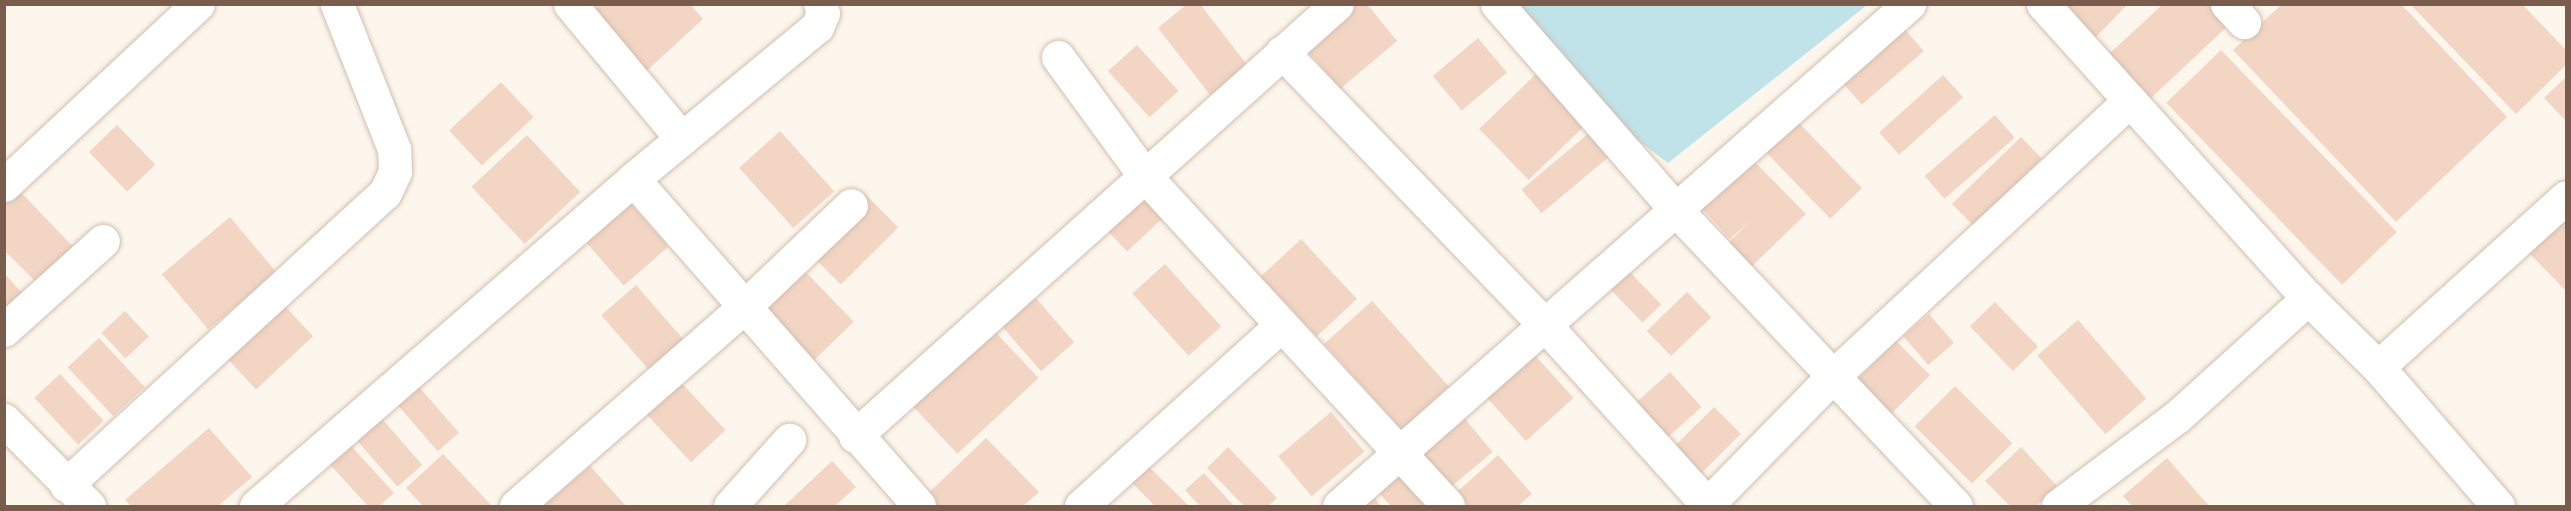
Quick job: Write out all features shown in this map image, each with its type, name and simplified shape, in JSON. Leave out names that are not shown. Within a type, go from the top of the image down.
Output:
[{"type":"street","points":[[4,420],[78,496],[385,193],[395,172],[394,149],[337,4]]},
{"type":"street","points":[[570,4],[682,139]]},
{"type":"street","points":[[256,507],[633,179],[817,27],[824,13],[820,4]]},
{"type":"street","points":[[855,436],[1337,4]]},
{"type":"street","points":[[1497,4],[1677,211],[1956,507]]},
{"type":"street","points":[[1339,507],[1909,4]]},
{"type":"street","points":[[2043,4],[2308,298],[2378,367],[2498,507]]},
{"type":"street","points":[[4,185],[188,8]]},
{"type":"street","points":[[1282,52],[1546,326],[1707,506],[1833,376],[2130,100]]},
{"type":"street","points":[[1058,57],[1144,175],[1449,507]]},
{"type":"street","points":[[633,179],[743,308],[919,507]]},
{"type":"street","points":[[2378,367],[2566,197]]},
{"type":"street","points":[[516,507],[743,308],[850,205]]},
{"type":"street","points":[[4,330],[103,241]]},
{"type":"street","points":[[2058,507],[2178,416],[2308,298]]},
{"type":"street","points":[[1081,507],[1281,325]]},
{"type":"street","points":[[730,507],[789,440]]},
{"type":"water","points":[[1502,5],[1867,5],[1668,163],[1627,132]]},
{"type":"building","points":[[600,4],[690,4],[703,19],[640,77],[587,17]]},
{"type":"building","points":[[1187,4],[1200,4],[1248,66],[1210,95],[1158,28]]},
{"type":"building","points":[[1351,4],[1367,4],[1397,41],[1340,89],[1303,45]]},
{"type":"building","points":[[2060,4],[2128,4],[2094,39]]},
{"type":"building","points":[[2163,4],[2218,4],[2233,21],[2149,100],[2108,55]]},
{"type":"building","points":[[2282,4],[2401,4],[2507,117],[2396,222],[2233,50]]},
{"type":"building","points":[[2410,4],[2522,4],[2566,50],[2566,65],[2516,114]]},
{"type":"building","points":[[1902,26],[1924,51],[1862,105],[1840,80]]},
{"type":"building","points":[[1478,38],[1507,72],[1462,110],[1433,76]]},
{"type":"building","points":[[1137,45],[1178,91],[1150,117],[1108,71]]},
{"type":"building","points":[[2221,50],[2397,232],[2342,285],[2166,103]]},
{"type":"building","points":[[1536,74],[1585,125],[1528,180],[1479,129]]},
{"type":"building","points":[[1943,75],[1963,97],[1899,155],[1879,133]]},
{"type":"building","points":[[2566,77],[2566,121],[2544,98]]},
{"type":"building","points":[[501,82],[534,117],[482,166],[449,130]]},
{"type":"building","points":[[1995,115],[2015,138],[1944,199],[1925,176]]},
{"type":"building","points":[[1798,122],[1862,188],[1830,219],[1766,153]]},
{"type":"building","points":[[117,125],[155,165],[127,192],[89,152]]},
{"type":"building","points":[[780,131],[834,191],[793,228],[739,168]]},
{"type":"building","points":[[1589,133],[1609,157],[1542,213],[1522,190]]},
{"type":"building","points":[[527,135],[580,192],[525,244],[471,187]]},
{"type":"building","points":[[2021,137],[2042,159],[1973,225],[1952,204]]},
{"type":"building","points":[[1751,158],[1806,214],[1751,267],[1728,243],[1750,221],[1730,239],[1699,205]]},
{"type":"building","points":[[1145,180],[1172,209],[1127,252],[1100,222]]},
{"type":"building","points":[[12,183],[80,254],[43,289],[4,250],[4,190]]},
{"type":"building","points":[[865,194],[898,227],[841,285],[808,251]]},
{"type":"building","points":[[625,197],[668,247],[624,286],[580,236]]},
{"type":"building","points":[[2566,212],[2566,291],[2527,251]]},
{"type":"building","points":[[230,217],[276,272],[208,329],[162,274]]},
{"type":"building","points":[[1301,239],[1357,299],[1317,336],[1261,277]]},
{"type":"building","points":[[1165,264],[1221,326],[1189,356],[1132,293]]},
{"type":"building","points":[[799,265],[854,322],[804,370],[749,313]]},
{"type":"building","points":[[1623,265],[1661,305],[1643,323],[1604,283]]},
{"type":"building","points":[[4,273],[31,303],[4,326]]},
{"type":"building","points":[[636,285],[688,345],[653,375],[601,315]]},
{"type":"building","points":[[1027,288],[1074,342],[1041,371],[994,317]]},
{"type":"building","points":[[1687,292],[1711,317],[1671,356],[1647,331]]},
{"type":"building","points":[[1372,301],[1449,386],[1401,429],[1324,344]]},
{"type":"building","points":[[1995,302],[2038,347],[2013,371],[1970,326]]},
{"type":"building","points":[[283,304],[313,336],[256,389],[226,357]]},
{"type":"building","points":[[125,311],[149,337],[125,358],[102,333]]},
{"type":"building","points":[[1929,314],[1954,343],[1928,365],[1903,336]]},
{"type":"building","points":[[2078,320],[2146,398],[2105,434],[2037,355]]},
{"type":"building","points":[[988,324],[1038,378],[957,454],[907,400]]},
{"type":"building","points":[[99,338],[145,387],[113,416],[68,367]]},
{"type":"building","points":[[1896,341],[1930,375],[1887,418],[1853,384]]},
{"type":"building","points":[[1532,352],[1573,398],[1526,441],[1484,395]]},
{"type":"building","points":[[1670,372],[1701,407],[1658,446],[1626,411]]},
{"type":"building","points":[[60,374],[104,421],[78,445],[34,398]]},
{"type":"building","points":[[675,376],[725,430],[691,462],[641,408]]},
{"type":"building","points":[[413,380],[459,433],[438,451],[392,398]]},
{"type":"building","points":[[1955,386],[2012,443],[1972,484],[1915,426]]},
{"type":"building","points":[[1714,407],[1741,434],[1697,478],[1670,451]]},
{"type":"building","points":[[1331,412],[1364,452],[1312,496],[1278,456]]},
{"type":"building","points":[[377,413],[422,465],[397,487],[352,435]]},
{"type":"building","points":[[1465,419],[1493,452],[1449,489],[1421,456]]},
{"type":"building","points":[[209,428],[252,477],[218,506],[131,506],[125,500]]},
{"type":"building","points":[[344,438],[394,493],[379,506],[368,506],[323,457]]},
{"type":"building","points":[[986,438],[1039,492],[1023,506],[927,506],[921,500]]},
{"type":"building","points":[[1228,447],[1277,498],[1268,506],[1244,506],[1207,468]]},
{"type":"building","points":[[2021,447],[2057,486],[2036,506],[2010,506],[1985,481]]},
{"type":"building","points":[[443,454],[492,506],[423,506],[406,488]]},
{"type":"building","points":[[1498,455],[1532,494],[1518,506],[1468,506],[1456,493]]},
{"type":"building","points":[[2167,458],[2209,506],[2132,506],[2123,496]]},
{"type":"building","points":[[832,461],[856,487],[835,506],[784,506]]},
{"type":"building","points":[[1144,462],[1189,506],[1155,506],[1128,479]]},
{"type":"building","points":[[590,466],[626,506],[543,506]]},
{"type":"building","points":[[1401,466],[1438,506],[1391,506],[1376,490]]},
{"type":"building","points":[[1204,473],[1234,506],[1200,506],[1185,490]]},
{"type":"building","points":[[1371,494],[1381,506],[1357,506]]}]
